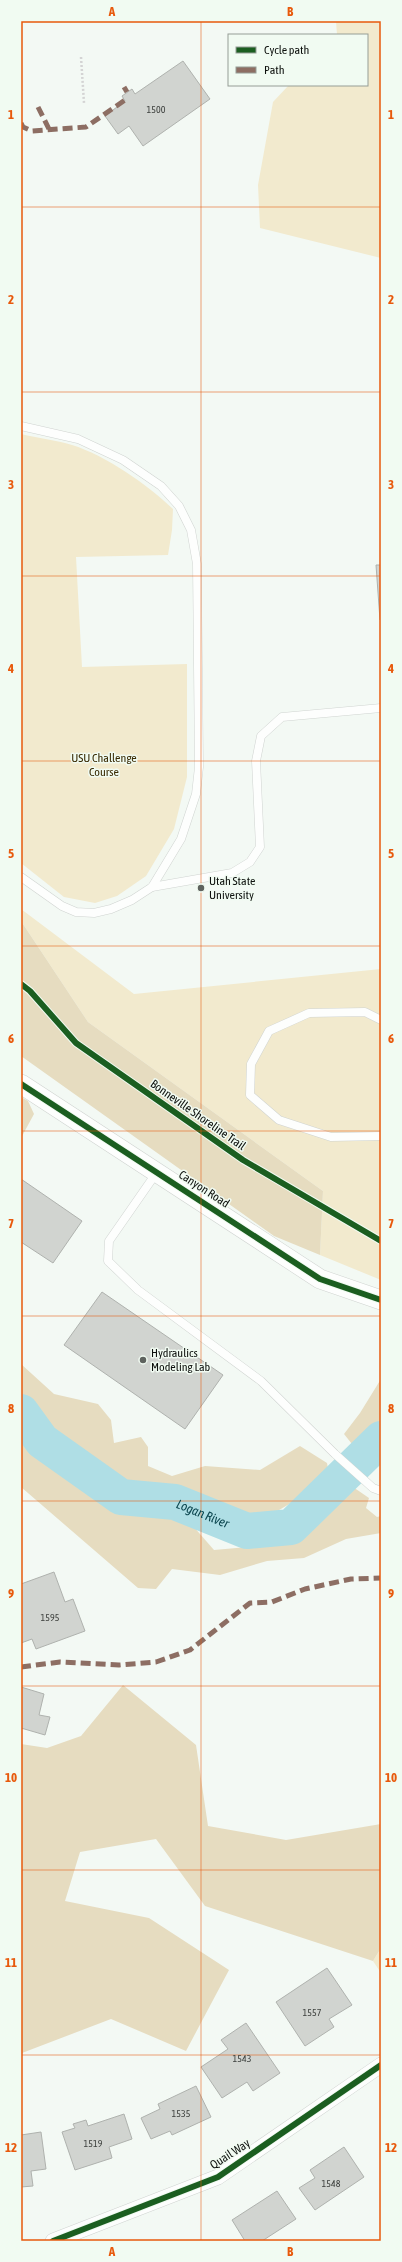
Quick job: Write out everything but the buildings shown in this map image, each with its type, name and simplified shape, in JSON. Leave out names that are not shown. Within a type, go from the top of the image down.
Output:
[{"type":"street","name":"Canyon Road","points":[[21,1084],[157,1171],[320,1279],[381,1300]]},
{"type":"street","name":"Quail Way","points":[[53,2241],[218,2177],[381,2065]]},
{"type":"lane","points":[[21,426],[78,439],[123,460],[161,486],[179,506],[191,530],[197,564],[199,767],[196,794],[181,839],[152,887]]},
{"type":"lane","points":[[21,877],[62,906],[76,912],[94,913],[111,909],[132,900],[152,887],[232,873],[250,862],[260,847],[256,761],[261,736],[282,717],[381,708]]},
{"type":"lane","points":[[381,1020],[365,1012],[309,1013],[269,1031],[251,1064],[250,1095],[279,1120],[331,1137],[381,1136]]},
{"type":"lane","points":[[157,1171],[108,1241],[108,1261],[138,1290],[261,1381],[335,1454],[373,1488],[381,1491]]},
{"type":"path","points":[[81,56],[84,103]]},
{"type":"green space","points":[[336,21],[381,21],[381,258],[260,228],[258,185],[273,102],[288,86],[368,86],[368,34],[337,34]]},
{"type":"green space","name":"USU Challenge Course","points":[[21,434],[66,443],[98,456],[112,463],[139,481],[173,509],[172,530],[168,555],[76,557],[82,667],[187,664],[187,777],[174,829],[146,876],[117,896],[95,903],[64,897],[21,863]]},
{"type":"green space","points":[[21,909],[134,994],[381,969],[381,1280],[320,1255],[323,1191],[88,1022],[21,921]]},
{"type":"green space","points":[[381,1948],[381,1973],[373,1961]]},
{"type":"shaded area","points":[[21,921],[88,1022],[323,1191],[320,1255],[274,1236],[21,1056]]},
{"type":"shaded area","points":[[21,1097],[28,1101],[34,1114],[21,1138]]},
{"type":"shaded area","points":[[21,1364],[54,1394],[98,1404],[111,1420],[114,1443],[141,1437],[148,1447],[148,1466],[172,1476],[205,1466],[260,1470],[300,1446],[327,1463],[329,1474],[310,1492],[267,1517],[237,1521],[156,1489],[143,1492],[145,1509],[193,1526],[214,1550],[281,1544],[319,1523],[353,1487],[369,1498],[366,1508],[377,1517],[381,1516],[381,1533],[346,1539],[304,1558],[267,1561],[220,1575],[172,1569],[156,1589],[138,1588],[21,1487]]},
{"type":"shaded area","points":[[381,1379],[381,1420],[364,1439],[352,1444],[344,1434],[360,1413]]},
{"type":"shaded area","points":[[123,1685],[196,1745],[208,1826],[286,1840],[381,1824],[381,1948],[373,1961],[205,1906],[156,1839],[80,1852],[65,1901],[149,1918],[229,1970],[186,2051],[111,2019],[22,2053],[21,1744],[47,1748],[81,1736]]},
{"type":"waterway","name":"Logan River","points":[[21,1412],[42,1441],[121,1497],[175,1502],[247,1531],[291,1527],[381,1439]]},
{"type":"marked path","points":[[124,87],[127,92]]},
{"type":"marked path","points":[[21,123],[23,127],[32,131],[86,127],[125,100]]},
{"type":"marked path","points":[[38,107],[49,129]]},
{"type":"marked path","points":[[21,1667],[60,1662],[119,1665],[156,1662],[190,1650],[250,1603],[272,1602],[305,1589],[351,1579],[381,1578]]},
{"type":"cycle path","name":"Bonneville Shoreline Trail","points":[[21,984],[30,991],[76,1043],[243,1160],[381,1241]]},
{"type":"cycle path","points":[[21,1084],[320,1279],[381,1300]]},
{"type":"cycle path","points":[[53,2241],[218,2177],[381,2065]]},
{"type":"place","name":"Utah State University","points":[[201,888]]},
{"type":"place","name":"Hydraulics Modeling Lab","points":[[143,1360]]}]
